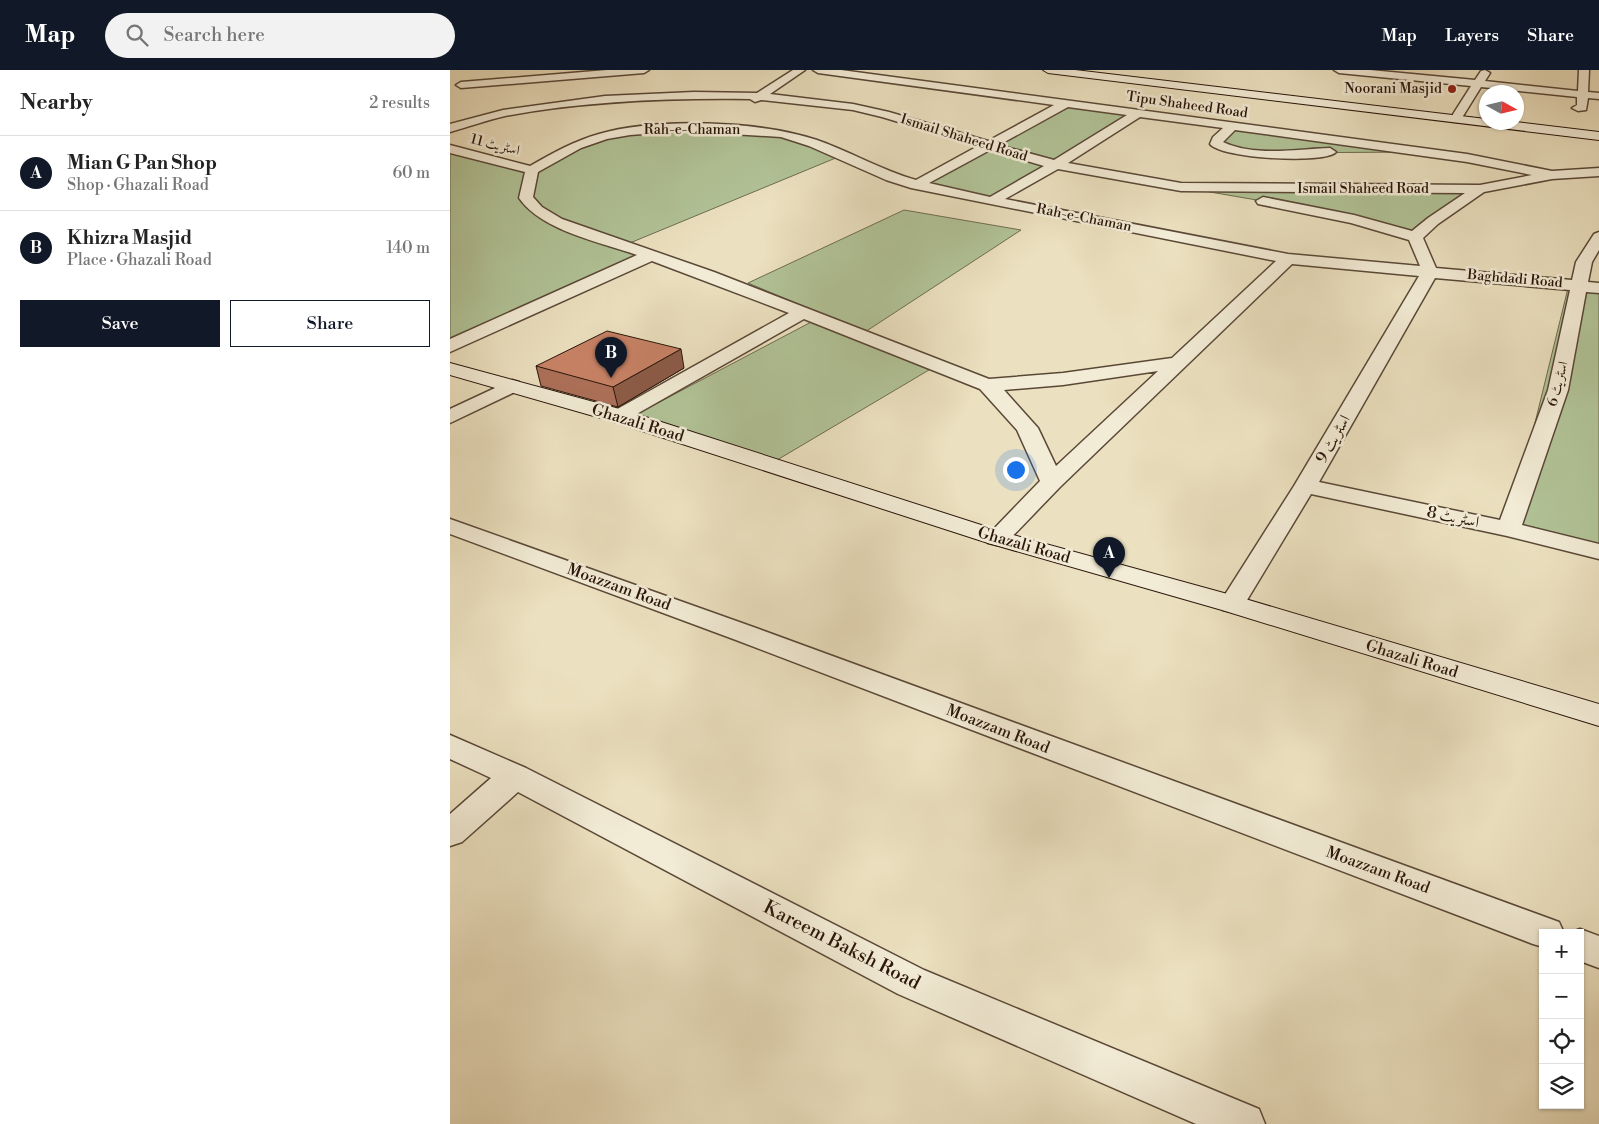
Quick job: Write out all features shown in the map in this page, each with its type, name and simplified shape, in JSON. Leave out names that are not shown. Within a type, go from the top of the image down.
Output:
[{"type":"main road","points":[[1048,70],[1599,136]]},
{"type":"main road","name":"Ghazali Road","points":[[450,369],[619,416],[997,538],[1232,604],[1599,715]]},
{"type":"street","points":[[463,85],[582,72],[644,70]]},
{"type":"street","points":[[720,129],[758,96],[800,70]]},
{"type":"street","name":"Tipu Shaheed Road","points":[[818,70],[1466,158],[1552,176]]},
{"type":"street","points":[[1340,70],[1599,96]]},
{"type":"street","points":[[1456,119],[1487,70]]},
{"type":"street","points":[[1569,107],[1582,108],[1584,70]]},
{"type":"street","name":"Ismail Shaheed Road","points":[[450,128],[503,113],[604,99],[694,95],[758,96],[853,107],[885,114],[1056,165],[1181,187],[1480,189]]},
{"type":"street","points":[[1469,97],[1479,98]]},
{"type":"street","points":[[916,185],[1067,103]]},
{"type":"street","points":[[485,107],[503,113]]},
{"type":"street","points":[[992,201],[1056,165],[1139,113]]},
{"type":"street","points":[[1233,126],[1217,140],[1216,144],[1232,151],[1254,153],[1421,152]]},
{"type":"street","name":"Rah-e-Chaman","points":[[532,170],[577,145],[604,136],[656,128],[720,129],[796,138],[916,185],[992,201],[1288,259],[1430,272]]},
{"type":"street","name":"اسٹریٹ 11","points":[[450,149],[532,170]]},
{"type":"street","points":[[532,170],[526,198],[537,210],[557,222],[803,312],[987,385],[1028,428],[1052,482]]},
{"type":"street","points":[[1415,237],[1433,221],[1480,189],[1552,176],[1599,172]]},
{"type":"street","points":[[1181,187],[1309,209],[1415,237]]},
{"type":"street","points":[[1415,237],[1430,272]]},
{"type":"street","name":"اسٹریٹ 6","points":[[1509,529],[1558,390],[1590,287],[1584,262],[1599,237]]},
{"type":"street","points":[[450,346],[651,255]]},
{"type":"street","points":[[997,538],[1052,482],[1288,259]]},
{"type":"street","name":"Baghdadi Road","points":[[1430,272],[1590,287]]},
{"type":"street","name":"اسٹریٹ 9","points":[[1232,604],[1305,486],[1430,272]]},
{"type":"street","points":[[619,416],[803,312]]},
{"type":"street","points":[[987,385],[1063,379],[1177,363]]},
{"type":"street","points":[[450,417],[512,386]]},
{"type":"street","name":"اسٹریٹ 8","points":[[1305,486],[1509,529],[1599,552]]},
{"type":"street","name":"Moazzam Road","points":[[450,526],[746,634],[1539,930]]},
{"type":"street","name":"Kareem Baksh Road","points":[[450,746],[515,776],[911,982],[1244,1124]]},
{"type":"street","points":[[450,833],[515,776]]},
{"type":"street","points":[[1584,946],[1599,952]]},
{"type":"green space","points":[[1067,103],[1139,113],[992,201],[917,182]]},
{"type":"green space","points":[[1233,126],[1421,152],[1254,153],[1232,151],[1217,140]]},
{"type":"green space","points":[[657,129],[778,134],[843,155],[625,245],[656,257],[450,350],[450,151],[532,173],[545,163],[575,148],[608,138]]},
{"type":"green space","points":[[1181,187],[1480,189],[1416,239],[1309,209]]},
{"type":"green space","points":[[904,210],[1021,230],[865,332],[748,283]]},
{"type":"green space","points":[[1569,284],[1599,288],[1599,552],[1509,529]]},
{"type":"green space","points":[[815,320],[934,367],[772,463],[635,415]]},
{"type":"building","points":[[607,331],[681,349],[613,387],[536,366]]},
{"type":"place","name":"Noorani Masjid","points":[[1452,89]]},
{"type":"place","name":"Khizra Masjid","points":[[611,378]]},
{"type":"place","name":"Mian G Pan Shop","points":[[1109,578]]}]
